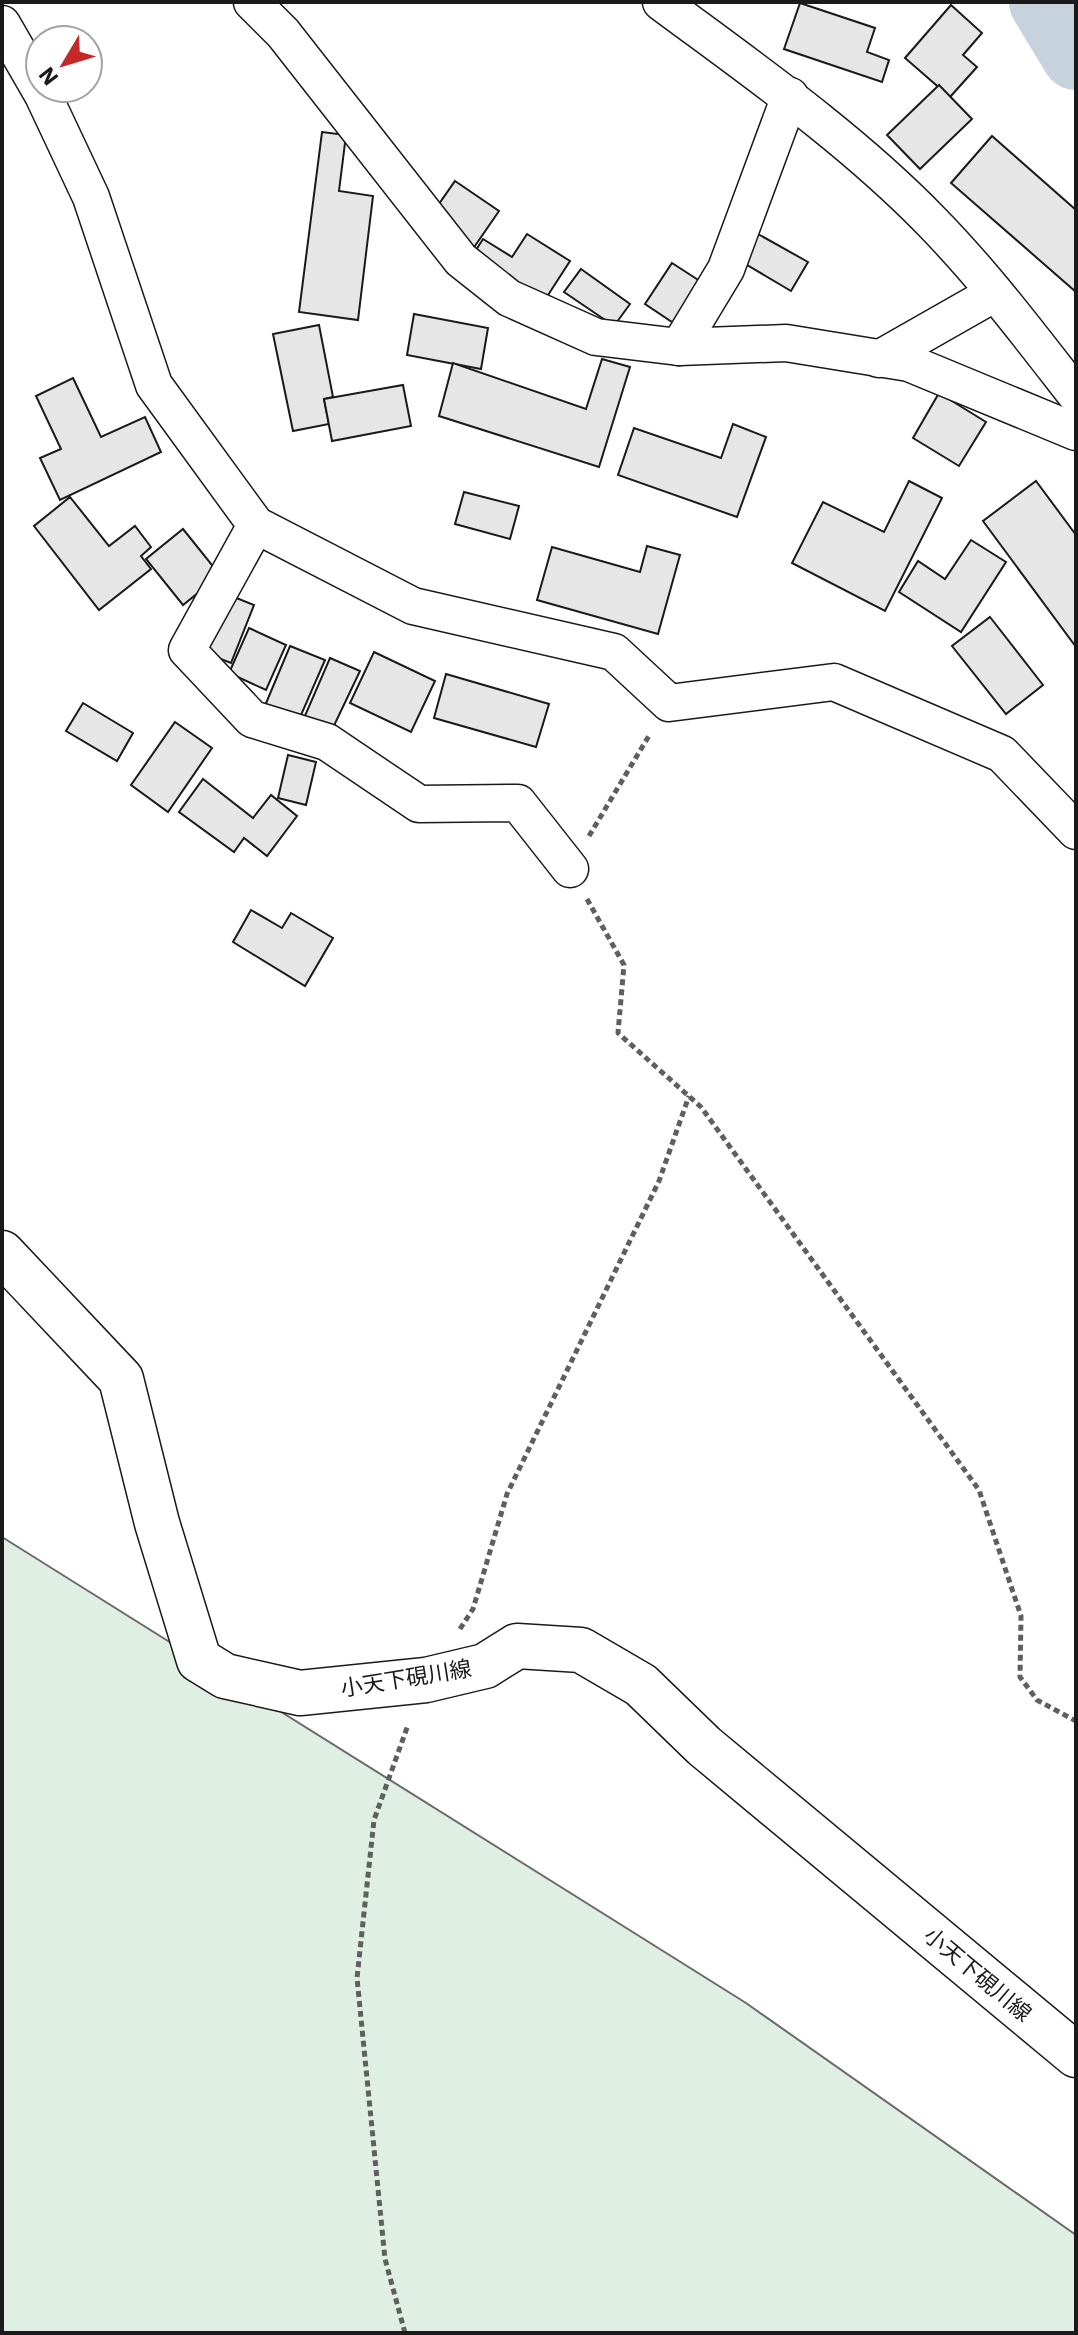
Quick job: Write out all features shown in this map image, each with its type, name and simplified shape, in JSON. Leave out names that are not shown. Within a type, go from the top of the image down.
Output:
[{"type":"main road","name":"小天下硯川線","points":[[2,1253],[121,1379],[157,1523],[199,1660],[225,1676],[300,1693],[426,1680],[485,1666],[517,1646],[581,1650],[641,1685],[704,1746],[1076,2055]]},
{"type":"street","points":[[252,2],[283,33],[461,260],[509,298],[596,337],[679,347],[786,343],[909,363],[1076,432]]},
{"type":"street","points":[[661,2],[790,96],[930,220],[995,293],[1076,395]]},
{"type":"street","points":[[2,24],[43,95],[91,197],[154,385],[256,525],[413,606],[614,652],[669,703],[834,682],[1002,754],[1076,831]]},
{"type":"street","points":[[679,347],[726,269],[790,96]]},
{"type":"street","points":[[879,359],[995,293]]},
{"type":"street","points":[[256,525],[187,650],[252,719],[327,742],[419,804],[518,803],[570,869]]},
{"type":"path","points":[[669,703],[570,869],[624,965],[618,1033],[701,1107],[979,1490],[1021,1616],[1020,1677],[1037,1700],[1076,1721]]},
{"type":"path","points":[[405,2333],[385,2259],[357,1978],[374,1820],[426,1680],[473,1609],[507,1494],[659,1181],[689,1096]]},
{"type":"green space","points":[[2,1537],[746,2003],[1076,2235],[1076,2333],[2,2333]]},
{"type":"building","points":[[800,3],[875,28],[867,52],[889,60],[882,82],[784,49]]},
{"type":"building","points":[[951,5],[982,33],[963,55],[977,67],[950,97],[905,58]]},
{"type":"building","points":[[939,85],[972,119],[920,169],[887,135]]},
{"type":"building","points":[[322,132],[346,135],[339,191],[373,196],[358,320],[299,312]]},
{"type":"building","points":[[992,136],[1076,210],[1076,292],[951,183]]},
{"type":"building","points":[[455,181],[499,211],[468,256],[432,214]]},
{"type":"building","points":[[527,234],[570,261],[541,306],[469,261],[483,239],[512,257]]},
{"type":"building","points":[[758,234],[808,262],[791,291],[742,262]]},
{"type":"building","points":[[672,263],[706,285],[678,326],[645,304]]},
{"type":"building","points":[[581,269],[630,304],[614,326],[564,292]]},
{"type":"building","points":[[414,314],[488,328],[481,369],[407,355]]},
{"type":"building","points":[[319,325],[333,397],[324,399],[329,424],[293,431],[273,334]]},
{"type":"building","points":[[602,359],[630,367],[599,467],[439,416],[453,363],[586,409]]},
{"type":"building","points":[[73,378],[101,437],[145,417],[161,452],[60,500],[40,458],[61,449],[36,396]]},
{"type":"building","points":[[403,385],[411,426],[332,441],[324,399]]},
{"type":"building","points":[[939,393],[986,422],[959,466],[913,438]]},
{"type":"building","points":[[733,424],[766,437],[737,517],[618,475],[634,428],[721,458]]},
{"type":"building","points":[[909,481],[942,498],[885,611],[792,563],[823,502],[884,532]]},
{"type":"building","points":[[1036,481],[1076,535],[1076,647],[983,521]]},
{"type":"building","points":[[464,492],[519,506],[510,539],[455,524]]},
{"type":"building","points":[[70,497],[109,546],[135,526],[151,547],[141,556],[151,569],[99,610],[34,526]]},
{"type":"building","points":[[183,529],[220,575],[183,605],[146,559]]},
{"type":"building","points":[[971,540],[1006,562],[961,632],[899,592],[918,561],[945,579]]},
{"type":"building","points":[[647,546],[680,555],[658,634],[537,600],[552,547],[640,572]]},
{"type":"building","points":[[224,593],[254,605],[231,663],[200,651]]},
{"type":"building","points":[[990,617],[1043,685],[1006,714],[952,646]]},
{"type":"building","points":[[249,628],[286,645],[266,690],[229,673]]},
{"type":"building","points":[[290,646],[325,660],[298,722],[264,708]]},
{"type":"building","points":[[374,652],[435,681],[411,732],[350,703]]},
{"type":"building","points":[[330,658],[360,671],[331,732],[304,718]]},
{"type":"building","points":[[446,674],[549,704],[536,747],[434,718]]},
{"type":"building","points":[[83,703],[133,733],[117,761],[66,731]]},
{"type":"building","points":[[175,722],[212,748],[168,812],[131,785]]},
{"type":"building","points":[[288,755],[316,762],[306,805],[278,798]]},
{"type":"building","points":[[203,779],[253,818],[271,795],[297,816],[267,856],[244,838],[234,852],[179,812]]},
{"type":"building","points":[[251,910],[282,928],[291,913],[333,938],[305,986],[233,942]]},
{"type":"waterway","points":[[1044,2],[1076,55]]}]
